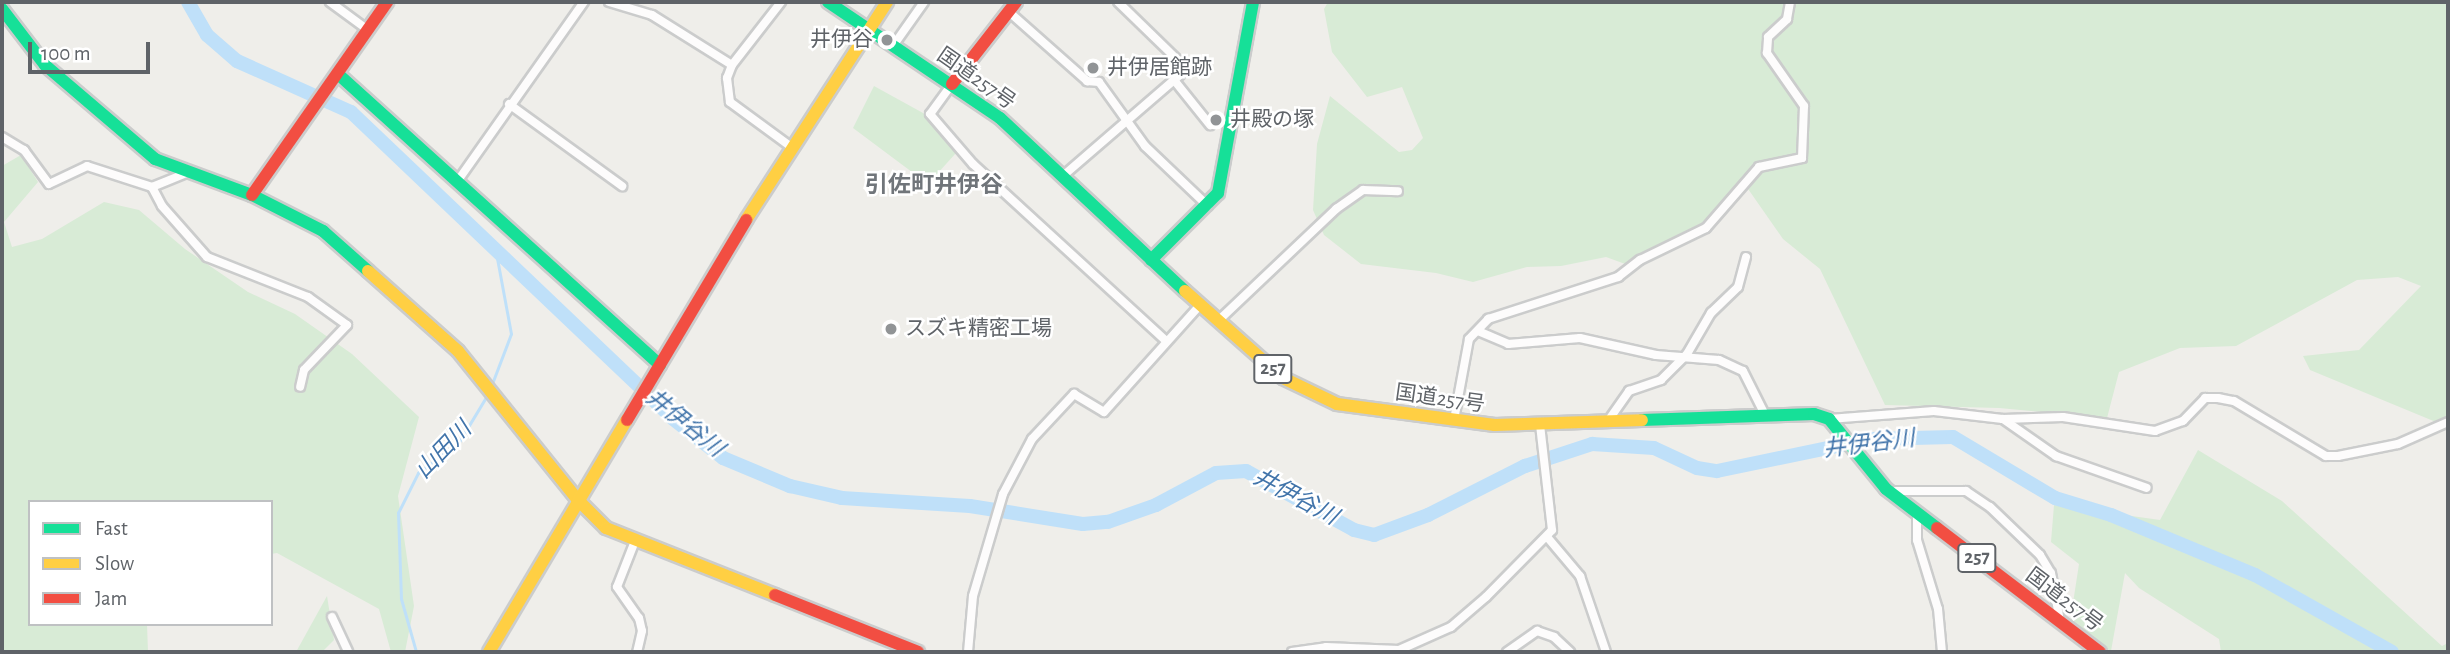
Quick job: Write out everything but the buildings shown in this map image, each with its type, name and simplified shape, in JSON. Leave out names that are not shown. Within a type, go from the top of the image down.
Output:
[{"type":"main road","points":[[252,195],[387,2]]},
{"type":"main road","name":"国道257号","points":[[828,2],[1000,118],[1200,305],[1309,394],[1337,404],[1454,421],[1540,425],[1814,414],[1834,423],[1886,489],[2100,652]]},
{"type":"main road","points":[[489,652],[790,146],[866,29],[887,2]]},
{"type":"main road","points":[[1151,260],[1208,206],[1225,173],[1253,2]]},
{"type":"main road","points":[[952,84],[1012,6]]},
{"type":"main road","points":[[2,9],[45,65],[156,159],[186,173],[252,195],[323,231],[432,325],[496,396],[578,500],[606,528],[918,652]]},
{"type":"main road","points":[[335,77],[459,180],[657,370]]},
{"type":"street","points":[[330,2],[368,30]]},
{"type":"street","points":[[459,180],[509,104],[584,2]]},
{"type":"street","points":[[609,2],[652,15],[732,65]]},
{"type":"street","points":[[781,2],[732,65],[727,78],[730,102],[790,146]]},
{"type":"street","points":[[892,46],[924,2]]},
{"type":"street","points":[[1064,175],[1187,69],[1118,2]]},
{"type":"street","points":[[1454,421],[1467,346],[1488,319],[1517,307],[1618,277],[1640,260],[1706,228],[1759,167],[1802,158],[1804,106],[1767,53],[1768,37],[1787,19],[1790,2]]},
{"type":"street","points":[[1012,6],[1087,81],[1099,82],[1145,146],[1208,206]]},
{"type":"street","points":[[1174,80],[1210,125]]},
{"type":"street","points":[[952,84],[930,114],[973,164],[1166,341]]},
{"type":"street","points":[[509,104],[622,186]]},
{"type":"street","points":[[2,137],[24,150],[49,184],[93,166],[152,187],[186,173]]},
{"type":"street","points":[[152,187],[162,206],[207,257],[309,297],[347,325],[304,370],[300,387]]},
{"type":"street","points":[[1218,321],[1336,209],[1363,190],[1398,191]]},
{"type":"street","points":[[1607,423],[1629,391],[1661,380],[1687,354],[1712,313],[1738,286],[1746,257]]},
{"type":"street","points":[[968,652],[973,596],[1003,494],[1032,439],[1074,394],[1104,412],[1200,305]]},
{"type":"street","points":[[1478,331],[1508,345],[1580,338],[1656,355],[1687,354],[1743,371],[1765,415]]},
{"type":"street","points":[[1834,423],[1934,411],[2003,419],[2063,417],[2155,431],[2183,421],[2205,398],[2218,398],[2234,401],[2326,456],[2339,456],[2398,444],[2448,422]]},
{"type":"street","points":[[2003,419],[2056,456],[2147,488]]},
{"type":"street","points":[[1292,652],[1326,647],[1399,650],[1418,643],[1451,626],[1548,538],[1552,530],[1540,425]]},
{"type":"street","points":[[1886,489],[1966,491],[1990,507],[2040,555],[2051,573],[2060,622]]},
{"type":"street","points":[[1917,513],[1917,540],[1938,609],[1942,652]]},
{"type":"street","points":[[1548,538],[1580,576],[1606,652]]},
{"type":"street","points":[[635,541],[617,587],[639,618],[642,631],[637,652]]},
{"type":"street","points":[[332,617],[348,652]]},
{"type":"street","points":[[1507,652],[1536,631],[1554,637],[1570,652]]},
{"type":"street","points":[[1418,643],[1424,652]]},
{"type":"green space","points":[[1328,2],[2448,2],[2448,427],[2310,370],[2303,356],[2359,350],[2421,286],[2398,277],[2357,280],[2236,346],[2180,348],[2119,372],[2107,418],[1999,408],[1885,405],[1820,269],[1783,239],[1746,186],[1711,221],[1628,265],[1606,257],[1561,266],[1527,267],[1473,282],[1436,273],[1361,264],[1324,235],[1313,210],[1317,144],[1330,96],[1399,152],[1412,150],[1423,138],[1402,87],[1367,97],[1332,52],[1324,9]]},
{"type":"green space","points":[[874,86],[923,113],[956,153],[928,184],[853,128]]},
{"type":"green space","points":[[21,155],[38,182],[4,222],[12,247],[42,239],[104,202],[139,210],[185,249],[248,292],[295,314],[352,354],[419,417],[398,496],[414,606],[405,652],[391,652],[379,609],[277,553],[273,554],[273,500],[28,500],[28,626],[147,626],[148,652],[2,652],[2,166]]},
{"type":"green space","points":[[2198,450],[2282,501],[2442,646],[2448,643],[2448,652],[2221,652],[2219,639],[2139,588],[2125,573],[2111,651],[2069,629],[2079,564],[2051,542],[2054,505],[2160,520]]},
{"type":"green space","points":[[327,596],[334,640],[322,652],[296,652]]},
{"type":"waterway","name":"井伊谷川","points":[[188,2],[207,35],[237,61],[351,112],[672,418],[723,458],[790,486],[842,498],[970,506],[1083,524],[1108,522],[1156,505],[1216,473],[1246,471],[1354,530],[1374,535],[1428,515],[1525,466],[1592,444],[1654,448],[1697,468],[1717,471],[1872,439],[1953,437],[2055,498],[2111,515],[2255,575],[2392,652]]},
{"type":"waterway","name":"山田川","points":[[492,384],[511,334],[496,253]]},
{"type":"waterway","name":"山田川","points":[[416,652],[401,599],[398,513],[418,473],[459,442],[488,394]]},
{"type":"traffic: fast","points":[[828,2],[1000,118],[1185,291]]},
{"type":"traffic: fast","points":[[1151,260],[1218,193],[1253,2]]},
{"type":"traffic: fast","points":[[2,9],[45,65],[155,159],[252,195],[323,231],[368,271]]},
{"type":"traffic: fast","points":[[338,74],[660,365]]},
{"type":"traffic: fast","points":[[1642,420],[1814,414],[1829,419],[1886,489],[1937,528]]},
{"type":"traffic: slow","points":[[746,220],[887,2]]},
{"type":"traffic: slow","points":[[368,271],[458,351],[578,500],[606,528],[775,595]]},
{"type":"traffic: slow","points":[[1185,291],[1283,378],[1337,404],[1495,425],[1642,420]]},
{"type":"traffic: slow","points":[[489,652],[627,420]]},
{"type":"traffic: jam","points":[[252,195],[387,2]]},
{"type":"traffic: jam","points":[[952,84],[1016,2]]},
{"type":"traffic: jam","points":[[627,420],[746,220]]},
{"type":"traffic: jam","points":[[1937,528],[2100,652]]},
{"type":"traffic: jam","points":[[775,595],[918,652]]},
{"type":"place","name":"井伊谷","points":[[887,40]]},
{"type":"place","name":"井伊居館跡","points":[[1093,68]]},
{"type":"place","name":"井殿の塚","points":[[1216,120]]},
{"type":"place","name":"スズキ精密工場","points":[[891,329]]},
{"type":"district","name":"引佐町井伊谷","points":[[934,186]]}]
